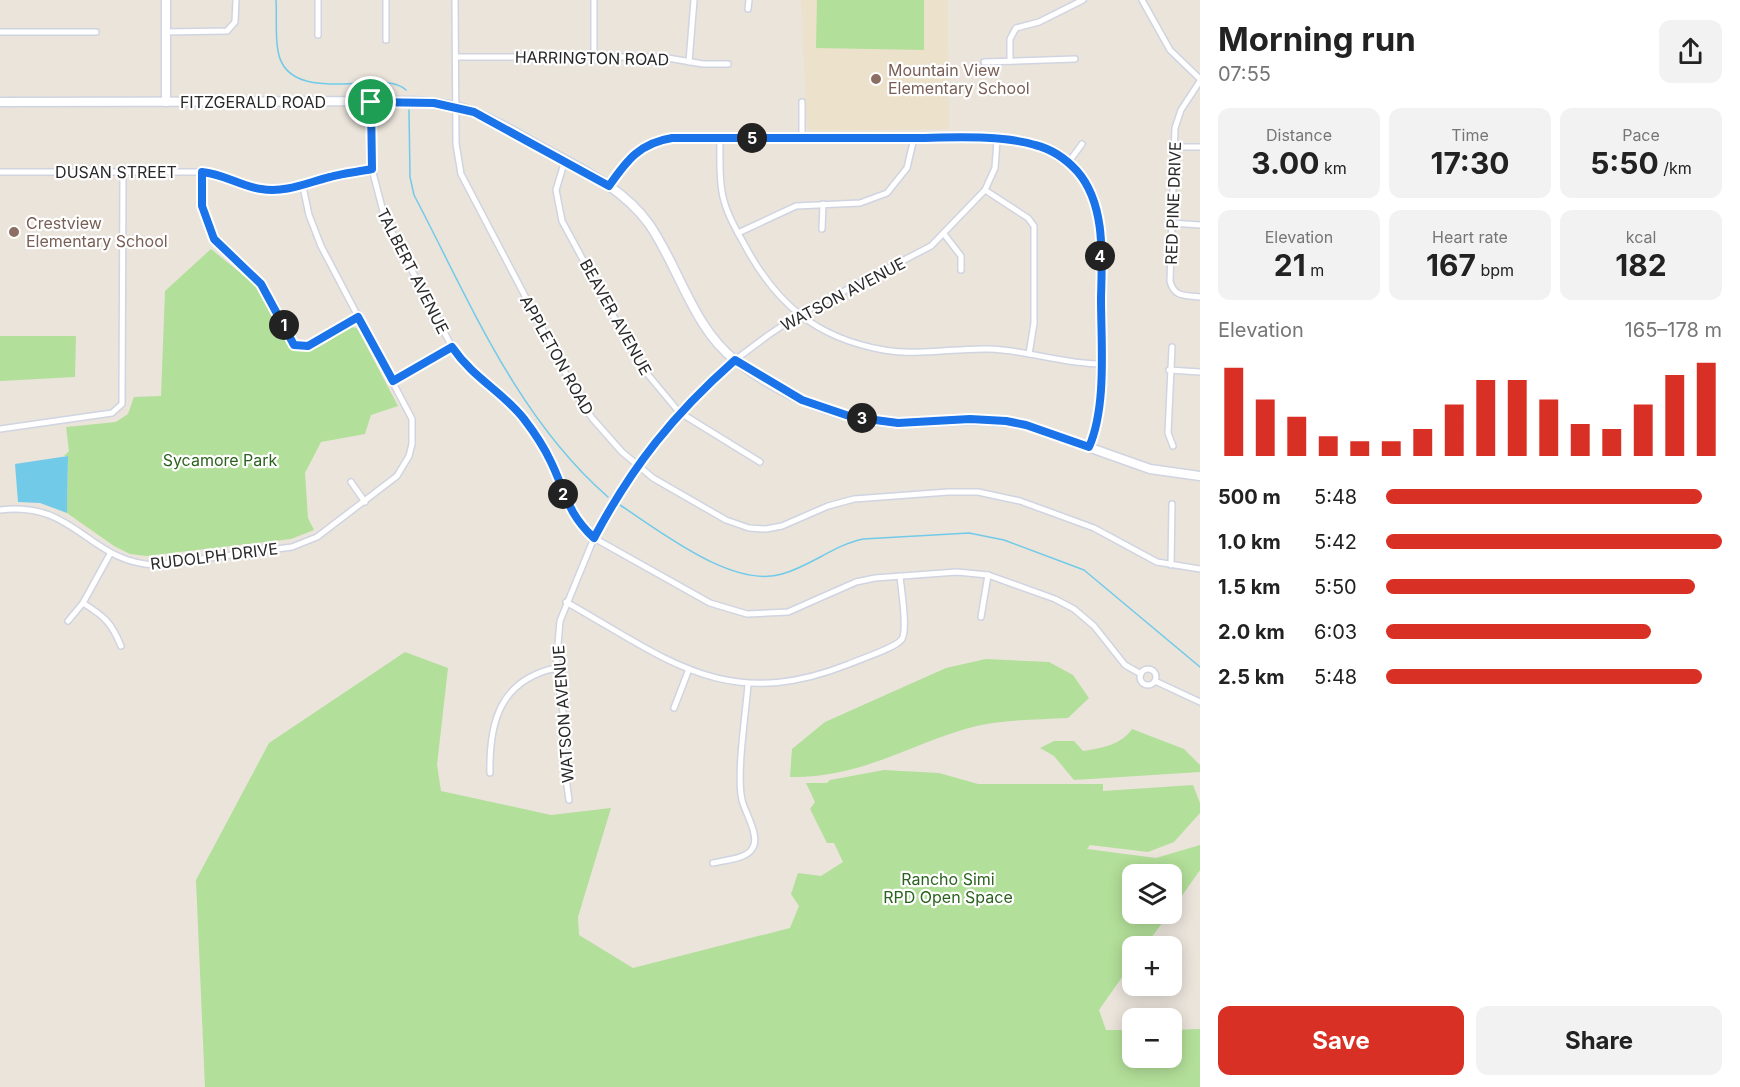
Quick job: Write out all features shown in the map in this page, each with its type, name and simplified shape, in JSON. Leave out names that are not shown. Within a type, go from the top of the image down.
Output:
[{"type":"main road","points":[[166,0],[166,102]]},
{"type":"main road","name":"FITZGERALD ROAD","points":[[0,102],[426,102],[456,106],[489,118],[565,160],[609,186],[631,203],[648,224],[705,326],[735,360],[802,400],[852,417],[898,423],[970,419],[1006,421],[1026,425],[1150,469],[1200,476]]},
{"type":"street","points":[[166,32],[227,31],[235,22],[236,0]]},
{"type":"street","points":[[318,0],[318,35]]},
{"type":"street","points":[[386,0],[386,40]]},
{"type":"street","name":"APPLETON ROAD","points":[[455,0],[457,158],[467,189],[579,399],[606,436],[637,465],[666,486],[726,520],[749,528],[782,526],[828,506],[854,499],[978,492],[1020,501],[1094,528],[1144,557],[1171,565],[1200,569]]},
{"type":"street","points":[[594,0],[594,57]]},
{"type":"street","points":[[689,62],[693,39],[694,0]]},
{"type":"street","points":[[748,9],[749,0]]},
{"type":"street","points":[[1010,61],[1010,39],[1016,28],[1039,22],[1083,0]]},
{"type":"street","points":[[1142,0],[1170,50],[1200,80]]},
{"type":"street","points":[[0,32],[96,32]]},
{"type":"street","name":"HARRINGTON ROAD","points":[[456,57],[662,57],[689,62],[728,64]]},
{"type":"street","points":[[984,62],[1075,59]]},
{"type":"street","name":"RED PINE DRIVE","points":[[1200,80],[1181,110],[1173,147],[1170,281],[1177,293],[1200,297]]},
{"type":"street","name":"TALBERT AVENUE","points":[[371,102],[372,169],[385,219],[452,347],[473,374],[508,402],[524,420],[551,462],[571,513],[594,538],[710,603],[747,614],[788,612],[856,582],[957,572],[988,575],[1054,599],[1074,609],[1094,626],[1125,665],[1141,674]]},
{"type":"street","points":[[802,102],[802,138]]},
{"type":"street","points":[[609,186],[630,157],[650,143],[672,138],[914,138],[997,140],[1036,145],[1068,163],[1088,188],[1097,214],[1101,286],[1101,364],[1097,420],[1089,447]]},
{"type":"street","points":[[720,138],[722,194],[738,233],[769,286],[798,315],[838,337],[885,350],[920,353],[988,349],[1067,362],[1101,364]]},
{"type":"street","points":[[738,233],[783,210],[823,204],[860,203],[887,193],[907,168],[914,138]]},
{"type":"street","name":"WATSON AVENUE","points":[[569,800],[563,757],[564,719],[556,668],[560,621],[594,538],[637,465],[679,412],[735,360],[798,315],[919,254],[944,234],[985,190],[994,168],[997,140]]},
{"type":"street","points":[[1068,163],[1082,144]]},
{"type":"street","points":[[1173,147],[1200,147]]},
{"type":"street","name":"BEAVER AVENUE","points":[[565,160],[556,190],[562,221],[640,365],[679,412],[760,462]]},
{"type":"street","name":"DUSAN STREET","points":[[0,172],[202,172],[223,175],[261,189],[303,187],[330,177],[372,169]]},
{"type":"street","points":[[0,429],[112,413],[120,408],[123,400],[123,172]]},
{"type":"street","points":[[202,172],[202,206],[214,239],[261,284],[291,342],[299,347],[308,346],[358,317]]},
{"type":"street","name":"RUDOLPH DRIVE","points":[[0,510],[20,508],[54,515],[110,554],[132,563],[155,565],[292,547],[317,537],[397,476],[404,467],[412,444],[412,419],[316,235],[303,187]]},
{"type":"street","points":[[985,190],[1028,218],[1034,226],[1034,323],[1029,354]]},
{"type":"street","points":[[822,229],[823,204]]},
{"type":"street","points":[[1172,223],[1200,225]]},
{"type":"street","points":[[944,234],[961,256],[961,270]]},
{"type":"street","points":[[393,381],[452,347]]},
{"type":"street","points":[[1172,347],[1169,370],[1168,433],[1173,446]]},
{"type":"street","points":[[1169,370],[1200,372]]},
{"type":"street","points":[[351,482],[365,502]]},
{"type":"street","points":[[1171,565],[1172,504]]},
{"type":"street","points":[[68,621],[83,603],[110,554]]},
{"type":"street","points":[[981,617],[988,575]]},
{"type":"street","points":[[566,602],[689,669],[720,680],[748,684],[780,684],[809,678],[898,644],[904,632],[900,576]]},
{"type":"street","points":[[83,603],[109,621],[119,636],[121,645]]},
{"type":"street","points":[[490,773],[494,726],[502,703],[526,678],[556,668]]},
{"type":"street","points":[[674,708],[689,669]]},
{"type":"street","points":[[1155,681],[1156,675],[1150,669],[1141,674],[1141,681],[1145,684],[1155,681],[1200,702]]},
{"type":"street","points":[[713,863],[746,854],[752,850],[754,845],[754,834],[741,792],[748,684]]},
{"type":"shaded area","name":"Mountain View Elementary School","points":[[801,0],[948,0],[949,129],[811,131],[807,128]]},
{"type":"green space","points":[[817,0],[924,0],[924,50],[816,48]]},
{"type":"green space","name":"Sycamore Park","points":[[211,249],[254,284],[290,349],[306,351],[314,349],[351,327],[357,328],[398,406],[371,415],[365,434],[321,442],[305,473],[308,518],[314,530],[291,539],[146,556],[130,554],[114,546],[67,513],[68,456],[64,456],[69,451],[66,427],[116,422],[128,414],[134,397],[161,396],[165,291]]},
{"type":"green space","points":[[0,336],[76,336],[75,377],[0,381]]},
{"type":"green space","name":"Rancho Simi RPD Open Space","points":[[405,652],[448,668],[437,765],[441,791],[551,815],[611,808],[578,917],[579,935],[633,968],[790,928],[799,906],[791,894],[798,873],[821,876],[843,862],[834,843],[827,843],[810,809],[815,802],[806,783],[827,783],[830,780],[884,770],[939,773],[978,784],[1103,784],[1103,791],[1193,785],[1200,803],[1200,813],[1174,842],[1148,852],[1090,845],[1087,849],[1156,858],[1200,845],[1200,870],[1182,896],[1182,864],[1122,864],[1122,924],[1162,924],[1152,936],[1122,936],[1122,977],[1099,1010],[1106,1030],[1122,1030],[1122,1068],[1182,1068],[1182,1030],[1200,1029],[1200,1087],[205,1087],[196,880],[269,743]]},
{"type":"green space","points":[[986,659],[1049,662],[1073,675],[1089,698],[1068,718],[975,726],[858,768],[837,773],[790,777],[792,749],[825,722],[946,668]]},
{"type":"green space","points":[[1132,729],[1184,749],[1200,765],[1200,772],[1074,780],[1054,756],[1040,748],[1054,741],[1074,741],[1083,751],[1097,749],[1117,742]]},
{"type":"water","points":[[68,456],[67,513],[40,503],[18,502],[15,464]]},
{"type":"waterway","points":[[276,0],[278,51],[283,64],[291,74],[315,83],[389,83],[406,90]]},
{"type":"waterway","points":[[409,110],[410,177],[414,195],[476,316],[521,394],[547,431],[576,466],[608,497]]},
{"type":"waterway","points":[[620,505],[676,542],[720,566],[742,573],[763,576],[793,570],[842,546],[863,539],[969,533],[1004,540],[1084,570],[1200,667]]},
{"type":"place","name":"Mountain View Elementary School","points":[[876,79]]},
{"type":"place","name":"Crestview Elementary School","points":[[14,232]]},
{"type":"route","points":[[371,102],[434,103],[456,106],[474,112],[489,118],[609,186],[624,163],[639,149],[659,140],[672,138],[947,138],[1019,141],[1052,152],[1068,163],[1083,179],[1094,201],[1099,227],[1101,364],[1097,420],[1089,447],[1026,425],[1006,421],[970,419],[898,423],[852,417],[825,410],[802,400],[735,360],[679,412],[642,458],[615,499],[594,538],[571,513],[551,462],[524,420],[508,402],[473,374],[452,347],[393,381],[358,317],[308,346],[294,345],[261,284],[226,253],[214,239],[206,224],[202,206],[202,172],[223,175],[261,189],[276,190],[303,187],[330,177],[372,169],[371,102]]}]
